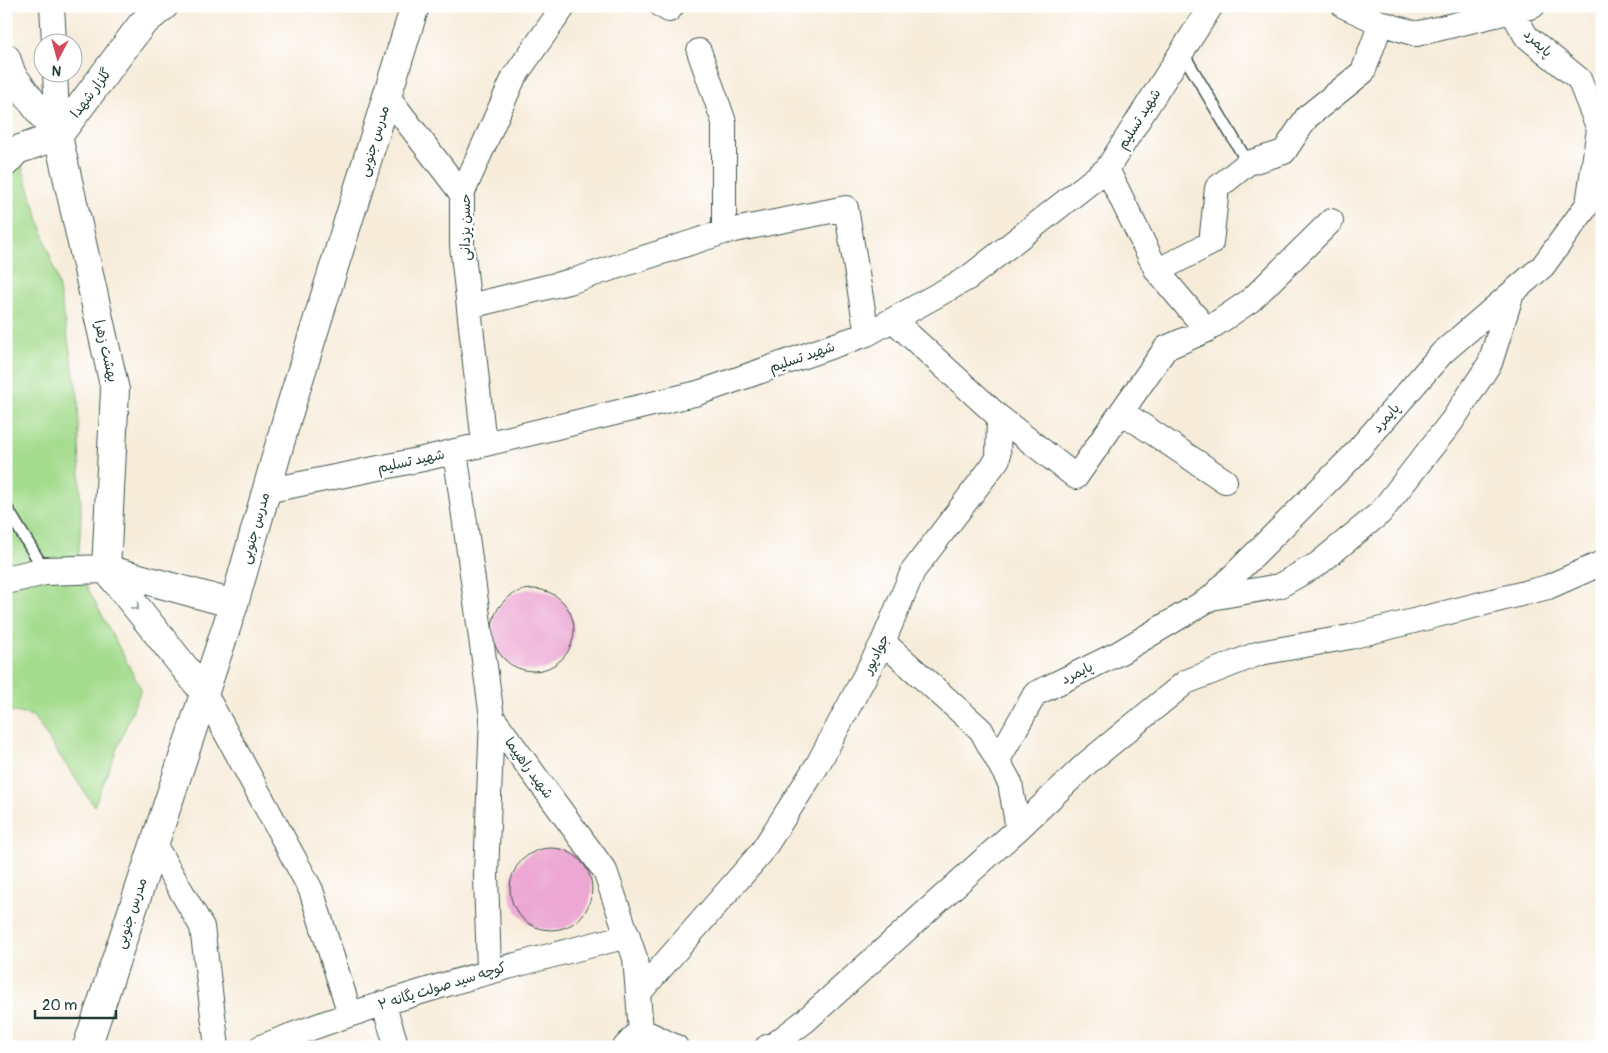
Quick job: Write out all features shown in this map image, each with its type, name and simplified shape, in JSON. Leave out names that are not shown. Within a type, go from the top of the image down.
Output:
[{"type":"street","points":[[52,6],[53,32]]},
{"type":"street","name":"گلزار شهدا","points":[[58,136],[142,24],[164,6]]},
{"type":"street","name":"مدرس جنوبی","points":[[87,1047],[234,604],[266,491],[415,6]]},
{"type":"street","name":"حسن یزدانی","points":[[484,444],[462,245],[462,194],[514,77],[564,6]]},
{"type":"street","points":[[662,6],[669,10],[672,6]]},
{"type":"street","name":"شهید تسلیم","points":[[266,491],[455,451],[698,393],[867,334],[968,278],[1107,169],[1210,6]]},
{"type":"street","points":[[1344,6],[1381,23],[1416,34],[1518,8]]},
{"type":"street","name":"پایمرد","points":[[998,760],[1035,694],[1119,653],[1210,598],[1351,458],[1442,354],[1543,266],[1588,204],[1599,129],[1579,80],[1526,36],[1518,8]]},
{"type":"street","points":[[1157,271],[1211,243],[1217,188],[1248,163],[1284,152],[1307,117],[1363,72],[1381,23]]},
{"type":"street","points":[[699,51],[724,122],[724,232]]},
{"type":"street","points":[[6,58],[12,75],[58,136]]},
{"type":"street","points":[[55,82],[58,136]]},
{"type":"street","points":[[388,97],[462,194]]},
{"type":"street","points":[[6,162],[17,150],[58,136]]},
{"type":"street","name":"بهشت زهرا","points":[[58,136],[115,390],[106,569]]},
{"type":"street","points":[[1107,169],[1157,271],[1207,330]]},
{"type":"street","points":[[470,306],[572,281],[724,232],[846,208],[867,334]]},
{"type":"street","points":[[893,320],[999,417],[1076,477],[1166,348],[1207,330],[1252,300],[1331,220]]},
{"type":"street","points":[[1210,598],[1279,586],[1318,564],[1380,513],[1452,421],[1490,363],[1512,293]]},
{"type":"street","points":[[1122,412],[1225,481]]},
{"type":"street","name":"جوادپور","points":[[638,994],[761,853],[818,764],[882,642],[913,572],[998,460],[999,417]]},
{"type":"street","name":"شهید راهپیما","points":[[455,451],[492,717],[605,871],[635,958],[638,994],[633,1038],[676,1047]]},
{"type":"street","points":[[767,1047],[775,1044],[805,1021],[1018,829],[1086,764],[1186,682],[1260,653],[1350,637],[1548,588],[1602,563]]},
{"type":"street","points":[[106,569],[204,692],[311,890],[350,1014]]},
{"type":"street","points":[[6,580],[45,571],[106,569],[234,604]]},
{"type":"street","points":[[882,642],[981,730],[1010,783],[1018,829]]},
{"type":"street","points":[[489,971],[486,876],[492,717]]},
{"type":"street","points":[[154,844],[202,927],[217,1047]]},
{"type":"street","name":"کوچه سید صولت یگانه ۲","points":[[261,1047],[383,1003],[489,971],[628,936]]},
{"type":"street","points":[[383,1003],[397,1047]]},
{"type":"lane","points":[[1182,52],[1248,163]]},
{"type":"lane","points":[[6,507],[45,571]]},
{"type":"green space","points":[[6,127],[17,150],[57,278],[78,397],[81,516],[78,570],[141,689],[94,806],[33,716],[6,710]]},
{"type":"building","points":[[533,589],[549,592],[562,601],[571,614],[574,630],[571,646],[562,659],[549,668],[533,671],[517,668],[504,659],[495,646],[492,630],[495,614],[504,601],[517,592]]},
{"type":"building","points":[[551,848],[567,851],[580,860],[589,873],[592,889],[589,905],[580,918],[567,927],[551,930],[535,927],[522,918],[513,905],[510,889],[513,873],[522,860],[535,851]]}]
